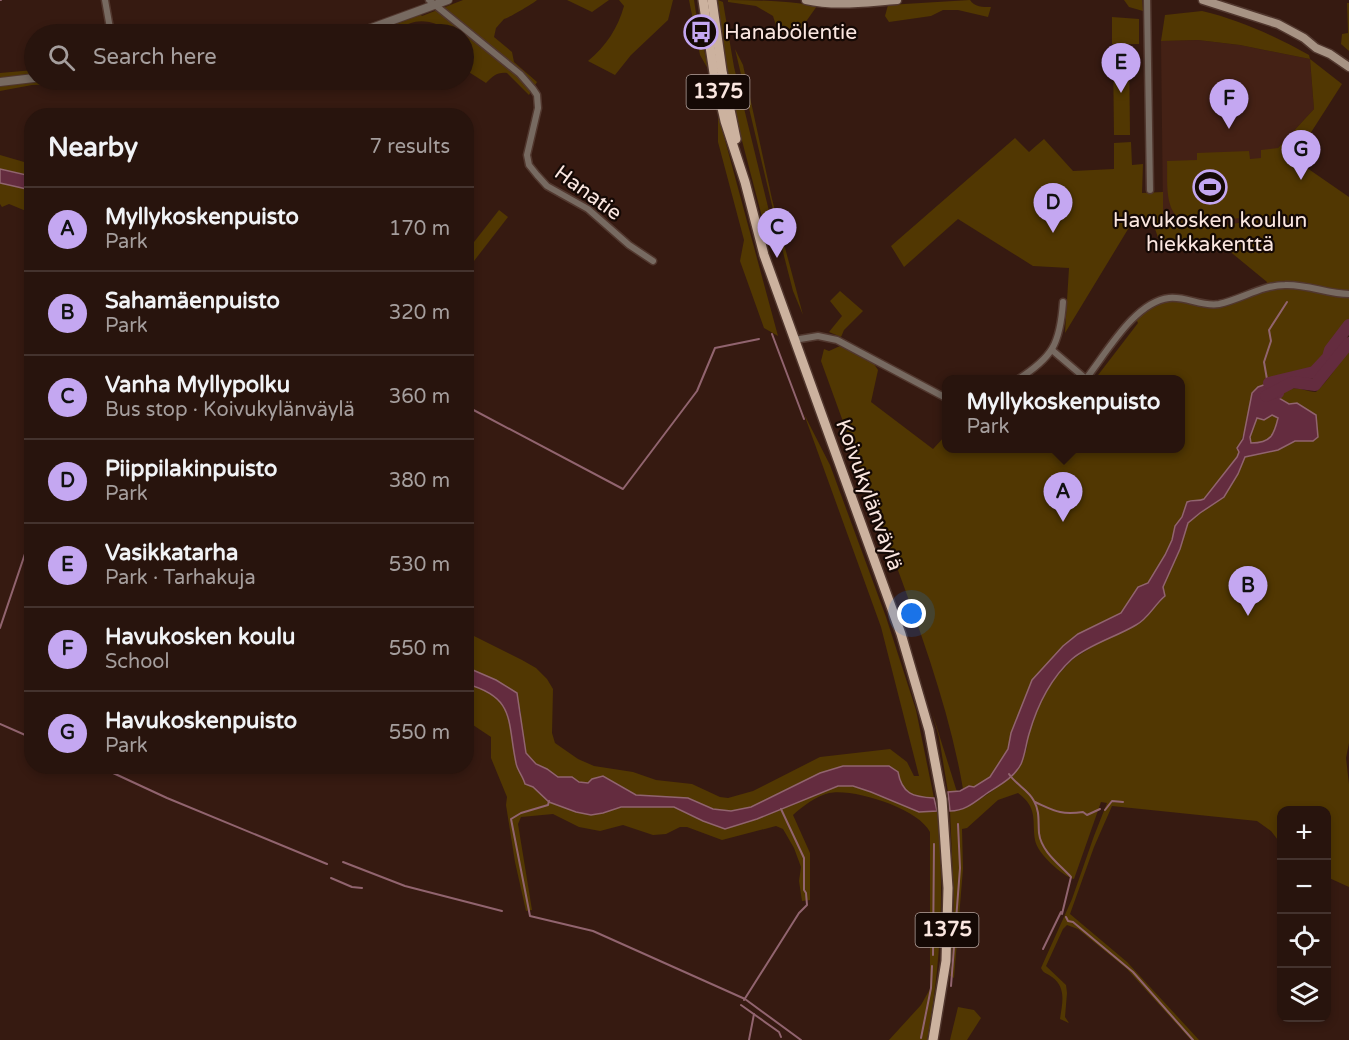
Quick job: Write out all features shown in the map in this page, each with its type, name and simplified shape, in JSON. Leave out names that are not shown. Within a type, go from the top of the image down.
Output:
[{"type":"main road","name":"Koivukylänväylä","points":[[703,0],[718,93],[765,255],[904,644],[929,730],[944,820],[948,888],[946,961],[933,1040]]},
{"type":"main road","name":"Koivukylänväylä","points":[[712,0],[722,71],[745,182]]},
{"type":"main road","points":[[807,0],[819,3],[897,0]]},
{"type":"main road","points":[[1203,0],[1278,24],[1349,67]]},
{"type":"street","points":[[105,0],[109,24]]},
{"type":"street","points":[[379,24],[433,2],[448,0]]},
{"type":"street","name":"Hanatie","points":[[433,2],[460,24]]},
{"type":"street","points":[[1147,2],[1150,190]]},
{"type":"street","name":"Hanatie","points":[[474,36],[520,74],[537,94],[538,108],[527,155],[537,175],[548,186],[588,209],[629,245],[652,261]]},
{"type":"street","points":[[0,82],[24,79]]},
{"type":"street","points":[[1089,375],[1140,311],[1160,300],[1176,298],[1218,304],[1264,289],[1285,285],[1349,294]]},
{"type":"street","points":[[1024,375],[1037,366],[1052,350],[1058,338],[1064,302]]},
{"type":"street","points":[[794,340],[818,336],[837,340],[942,396]]},
{"type":"street","points":[[1052,350],[1081,375]]},
{"type":"shaded area","points":[[463,0],[537,0],[504,19],[496,28],[494,37],[512,52],[514,62],[537,82],[529,95],[507,73],[495,75],[486,83],[474,75],[474,24],[435,24],[420,21],[410,24],[394,24],[420,14],[422,16]]},
{"type":"shaded area","points":[[567,0],[609,0],[592,12]]},
{"type":"shaded area","points":[[619,0],[673,0],[668,20],[631,55],[615,75],[588,61],[606,43],[615,29],[624,6]]},
{"type":"shaded area","points":[[689,0],[694,0],[708,69],[700,55]]},
{"type":"shaded area","points":[[718,0],[723,2],[734,67],[778,248],[773,251],[735,114],[725,62]]},
{"type":"shaded area","points":[[728,0],[772,1],[817,6],[800,30],[777,29],[773,16],[756,6],[728,2]]},
{"type":"shaded area","points":[[970,0],[982,7],[991,7],[988,17],[958,10],[943,10],[931,16],[889,22],[885,16],[888,5]]},
{"type":"shaded area","points":[[1124,0],[1142,0],[1143,11],[1129,7]]},
{"type":"shaded area","points":[[1347,3],[1349,3],[1349,51],[1341,44],[1342,34],[1348,33]]},
{"type":"shaded area","points":[[1202,11],[1270,35],[1309,55],[1310,59],[1240,45],[1198,40],[1161,41],[1165,15]]},
{"type":"shaded area","points":[[1112,17],[1139,19],[1139,44],[1112,44]]},
{"type":"shaded area","points":[[1198,40],[1240,45],[1310,59],[1314,109],[1278,148],[1278,215],[1222,226],[1200,226],[1179,222],[1163,213],[1161,41]]},
{"type":"shaded area","points":[[735,49],[743,65],[772,199],[803,315],[793,291],[784,256]]},
{"type":"shaded area","points":[[1113,50],[1129,50],[1130,135],[1114,135]]},
{"type":"shaded area","points":[[1310,59],[1342,84],[1294,159],[1349,197],[1349,325],[1330,350],[1328,357],[1314,372],[1258,387],[1237,448],[1239,452],[1237,457],[1204,499],[1187,502],[1182,517],[1175,526],[1165,555],[1148,583],[1138,587],[1121,613],[1078,634],[1063,646],[1032,680],[1011,733],[1008,749],[990,777],[974,788],[969,786],[963,789],[951,731],[934,674],[821,361],[824,349],[829,351],[840,346],[874,364],[878,370],[871,402],[933,449],[942,439],[942,453],[1185,453],[1185,375],[1098,375],[1138,323],[1136,319],[1146,309],[1167,300],[1180,300],[1209,307],[1264,289],[1267,282],[1216,240],[1161,246],[1154,226],[1136,216],[1065,333],[1069,268],[1033,266],[958,219],[904,267],[891,246],[1015,138],[1029,152],[1044,139],[1073,171],[1114,169],[1114,143],[1131,142],[1132,165],[1143,164],[1142,193],[1163,192],[1163,213],[1177,220],[1190,224],[1216,226],[1271,216],[1185,222],[1178,218],[1170,204],[1167,161],[1197,160],[1197,153],[1249,151],[1250,159],[1261,158],[1261,150],[1278,148],[1314,109]]},
{"type":"shaded area","points":[[24,71],[24,86],[0,91],[0,73]]},
{"type":"shaded area","points":[[718,114],[778,336],[764,328],[740,261],[744,240],[718,142]]},
{"type":"shaded area","points":[[0,155],[24,162],[24,174],[0,169]]},
{"type":"shaded area","points":[[0,169],[24,174],[24,188],[0,183]]},
{"type":"shaded area","points":[[0,183],[24,188],[24,210],[9,204],[2,207]]},
{"type":"shaded area","points":[[499,210],[508,217],[474,261],[474,242]]},
{"type":"shaded area","points":[[840,291],[863,311],[844,330],[841,337],[829,332],[842,316],[830,301]]},
{"type":"shaded area","points":[[1349,351],[1349,743],[1346,758],[1349,784],[1349,887],[1331,879],[1331,806],[1277,806],[1277,839],[1271,831],[1257,821],[1112,806],[1094,847],[1070,914],[1127,962],[1199,1040],[1191,1040],[1127,969],[1078,929],[1067,925],[1046,966],[1066,985],[1065,1017],[1069,1023],[1060,1019],[1062,991],[1060,986],[1041,968],[1072,899],[1107,803],[1101,802],[1074,879],[1057,869],[1040,851],[1035,840],[1031,809],[1018,793],[998,800],[967,828],[962,829],[963,869],[954,978],[950,976],[954,900],[950,811],[976,802],[1001,785],[1017,770],[1027,748],[1028,735],[1041,701],[1055,678],[1073,659],[1154,608],[1165,596],[1163,587],[1180,549],[1188,523],[1224,497],[1245,457],[1278,450],[1295,441],[1313,441],[1318,437],[1315,415],[1297,403],[1289,404],[1276,397],[1293,388],[1316,392]]},
{"type":"shaded area","points":[[1269,383],[1279,388],[1277,397],[1289,404],[1297,403],[1316,415],[1318,437],[1313,441],[1295,441],[1278,450],[1245,457],[1224,497],[1188,523],[1180,549],[1163,587],[1165,596],[1140,622],[1087,649],[1064,667],[1040,703],[1018,769],[974,803],[965,808],[950,811],[948,792],[960,791],[969,786],[974,787],[990,777],[1008,749],[1011,733],[1032,680],[1063,646],[1078,634],[1121,613],[1138,587],[1148,583],[1165,555],[1175,526],[1182,517],[1187,502],[1204,499],[1237,457],[1239,452],[1237,448],[1243,439],[1252,393],[1258,387]],"holes":[[[1272,415],[1278,418],[1275,429],[1267,440],[1251,443],[1250,437],[1257,418],[1264,420]]]},
{"type":"shaded area","points":[[804,414],[830,465],[886,617],[916,710],[934,798],[920,797],[910,793],[902,785],[898,772],[889,766],[843,766],[820,773],[751,807],[731,811],[713,809],[688,798],[636,795],[603,776],[588,783],[579,782],[572,777],[558,777],[536,765],[526,753],[520,720],[521,711],[518,705],[496,680],[474,670],[474,636],[536,668],[547,679],[553,689],[552,733],[555,743],[578,759],[594,766],[633,772],[656,780],[692,784],[720,797],[728,798],[753,791],[820,757],[890,749],[907,762],[914,776],[919,776],[881,627]]},
{"type":"shaded area","points":[[1272,415],[1278,417],[1270,437],[1258,443],[1251,443],[1250,437],[1257,417]]},
{"type":"shaded area","points":[[474,670],[517,693],[526,753],[536,764],[558,777],[572,777],[579,782],[588,783],[592,779],[603,776],[636,795],[688,798],[713,809],[731,811],[751,807],[820,773],[843,766],[889,766],[898,772],[902,785],[910,793],[920,797],[934,798],[937,811],[919,812],[853,786],[838,786],[757,819],[725,829],[674,807],[621,807],[591,815],[576,812],[549,802],[533,787],[525,784],[517,766],[509,723],[502,704],[483,690],[474,687]]},
{"type":"shaded area","points":[[474,686],[485,689],[498,699],[507,713],[528,785],[549,802],[591,815],[621,807],[674,807],[725,829],[757,819],[838,786],[853,786],[919,811],[937,811],[941,868],[940,926],[936,983],[927,1040],[889,1040],[921,1005],[930,989],[930,832],[913,815],[884,802],[840,792],[819,796],[793,815],[810,853],[810,900],[802,901],[799,881],[801,867],[794,848],[783,829],[776,826],[722,840],[687,827],[680,827],[666,834],[653,835],[623,825],[600,831],[579,827],[553,814],[521,817],[518,824],[532,910],[526,911],[515,862],[506,805],[507,797],[491,758],[491,737],[474,726]]},
{"type":"shaded area","points":[[932,712],[957,792],[948,792],[939,737]]},
{"type":"shaded area","points":[[958,1007],[974,1010],[981,1018],[967,1040],[950,1040]]},
{"type":"waterway","points":[[1268,385],[1264,362],[1271,341],[1269,330],[1287,302]]},
{"type":"waterway","points":[[1278,393],[1279,388],[1269,383],[1314,372],[1328,357],[1330,350],[1349,325]]},
{"type":"waterway","points":[[772,334],[804,419]]},
{"type":"waterway","points":[[474,410],[623,489],[697,391],[715,348],[759,339]]},
{"type":"waterway","points":[[1266,396],[1293,382],[1315,385],[1349,343]]},
{"type":"waterway","points":[[0,628],[24,557]]},
{"type":"waterway","points":[[0,724],[24,734]]},
{"type":"waterway","points":[[115,774],[167,798],[327,864]]},
{"type":"waterway","points":[[1009,774],[1029,794],[1036,805],[1040,840],[1043,846],[1071,877],[1062,914]]},
{"type":"waterway","points":[[549,801],[548,805],[521,813],[511,819],[530,916],[593,931],[745,999],[801,1040]]},
{"type":"waterway","points":[[1105,810],[1112,801],[1123,802]]},
{"type":"waterway","points":[[1035,802],[1063,813],[1083,812],[1087,815],[1100,809]]},
{"type":"waterway","points":[[744,1000],[799,913],[807,905],[804,890],[804,858],[781,809]]},
{"type":"waterway","points":[[951,986],[960,868],[958,824]]},
{"type":"waterway","points":[[933,955],[934,844]]},
{"type":"waterway","points":[[343,862],[405,886],[502,911]]},
{"type":"waterway","points":[[331,878],[352,887],[362,888]]},
{"type":"waterway","points":[[1043,949],[1061,912]]},
{"type":"waterway","points":[[1066,917],[1068,921],[1073,922],[1133,972],[1193,1040]]},
{"type":"waterway","points":[[921,1038],[931,988],[932,966]]},
{"type":"waterway","points":[[741,1005],[779,1032],[781,1037]]},
{"type":"waterway","points":[[749,1040],[754,1014]]},
{"type":"place","name":"Hanabölentie","points":[[701,32]]},
{"type":"place","name":"Vasikkatarha","points":[[1121,93]]},
{"type":"place","name":"Havukosken koulu","points":[[1229,129]]},
{"type":"place","name":"Havukoskenpuisto","points":[[1301,180]]},
{"type":"place","name":"Havukosken koulun hiekkakenttä","points":[[1210,187]]},
{"type":"place","name":"Piippilakinpuisto","points":[[1053,233]]},
{"type":"place","name":"Vanha Myllypolku","points":[[777,258]]},
{"type":"place","name":"Myllykoskenpuisto","points":[[1063,522]]},
{"type":"place","name":"Sahamäenpuisto","points":[[1248,616]]}]
